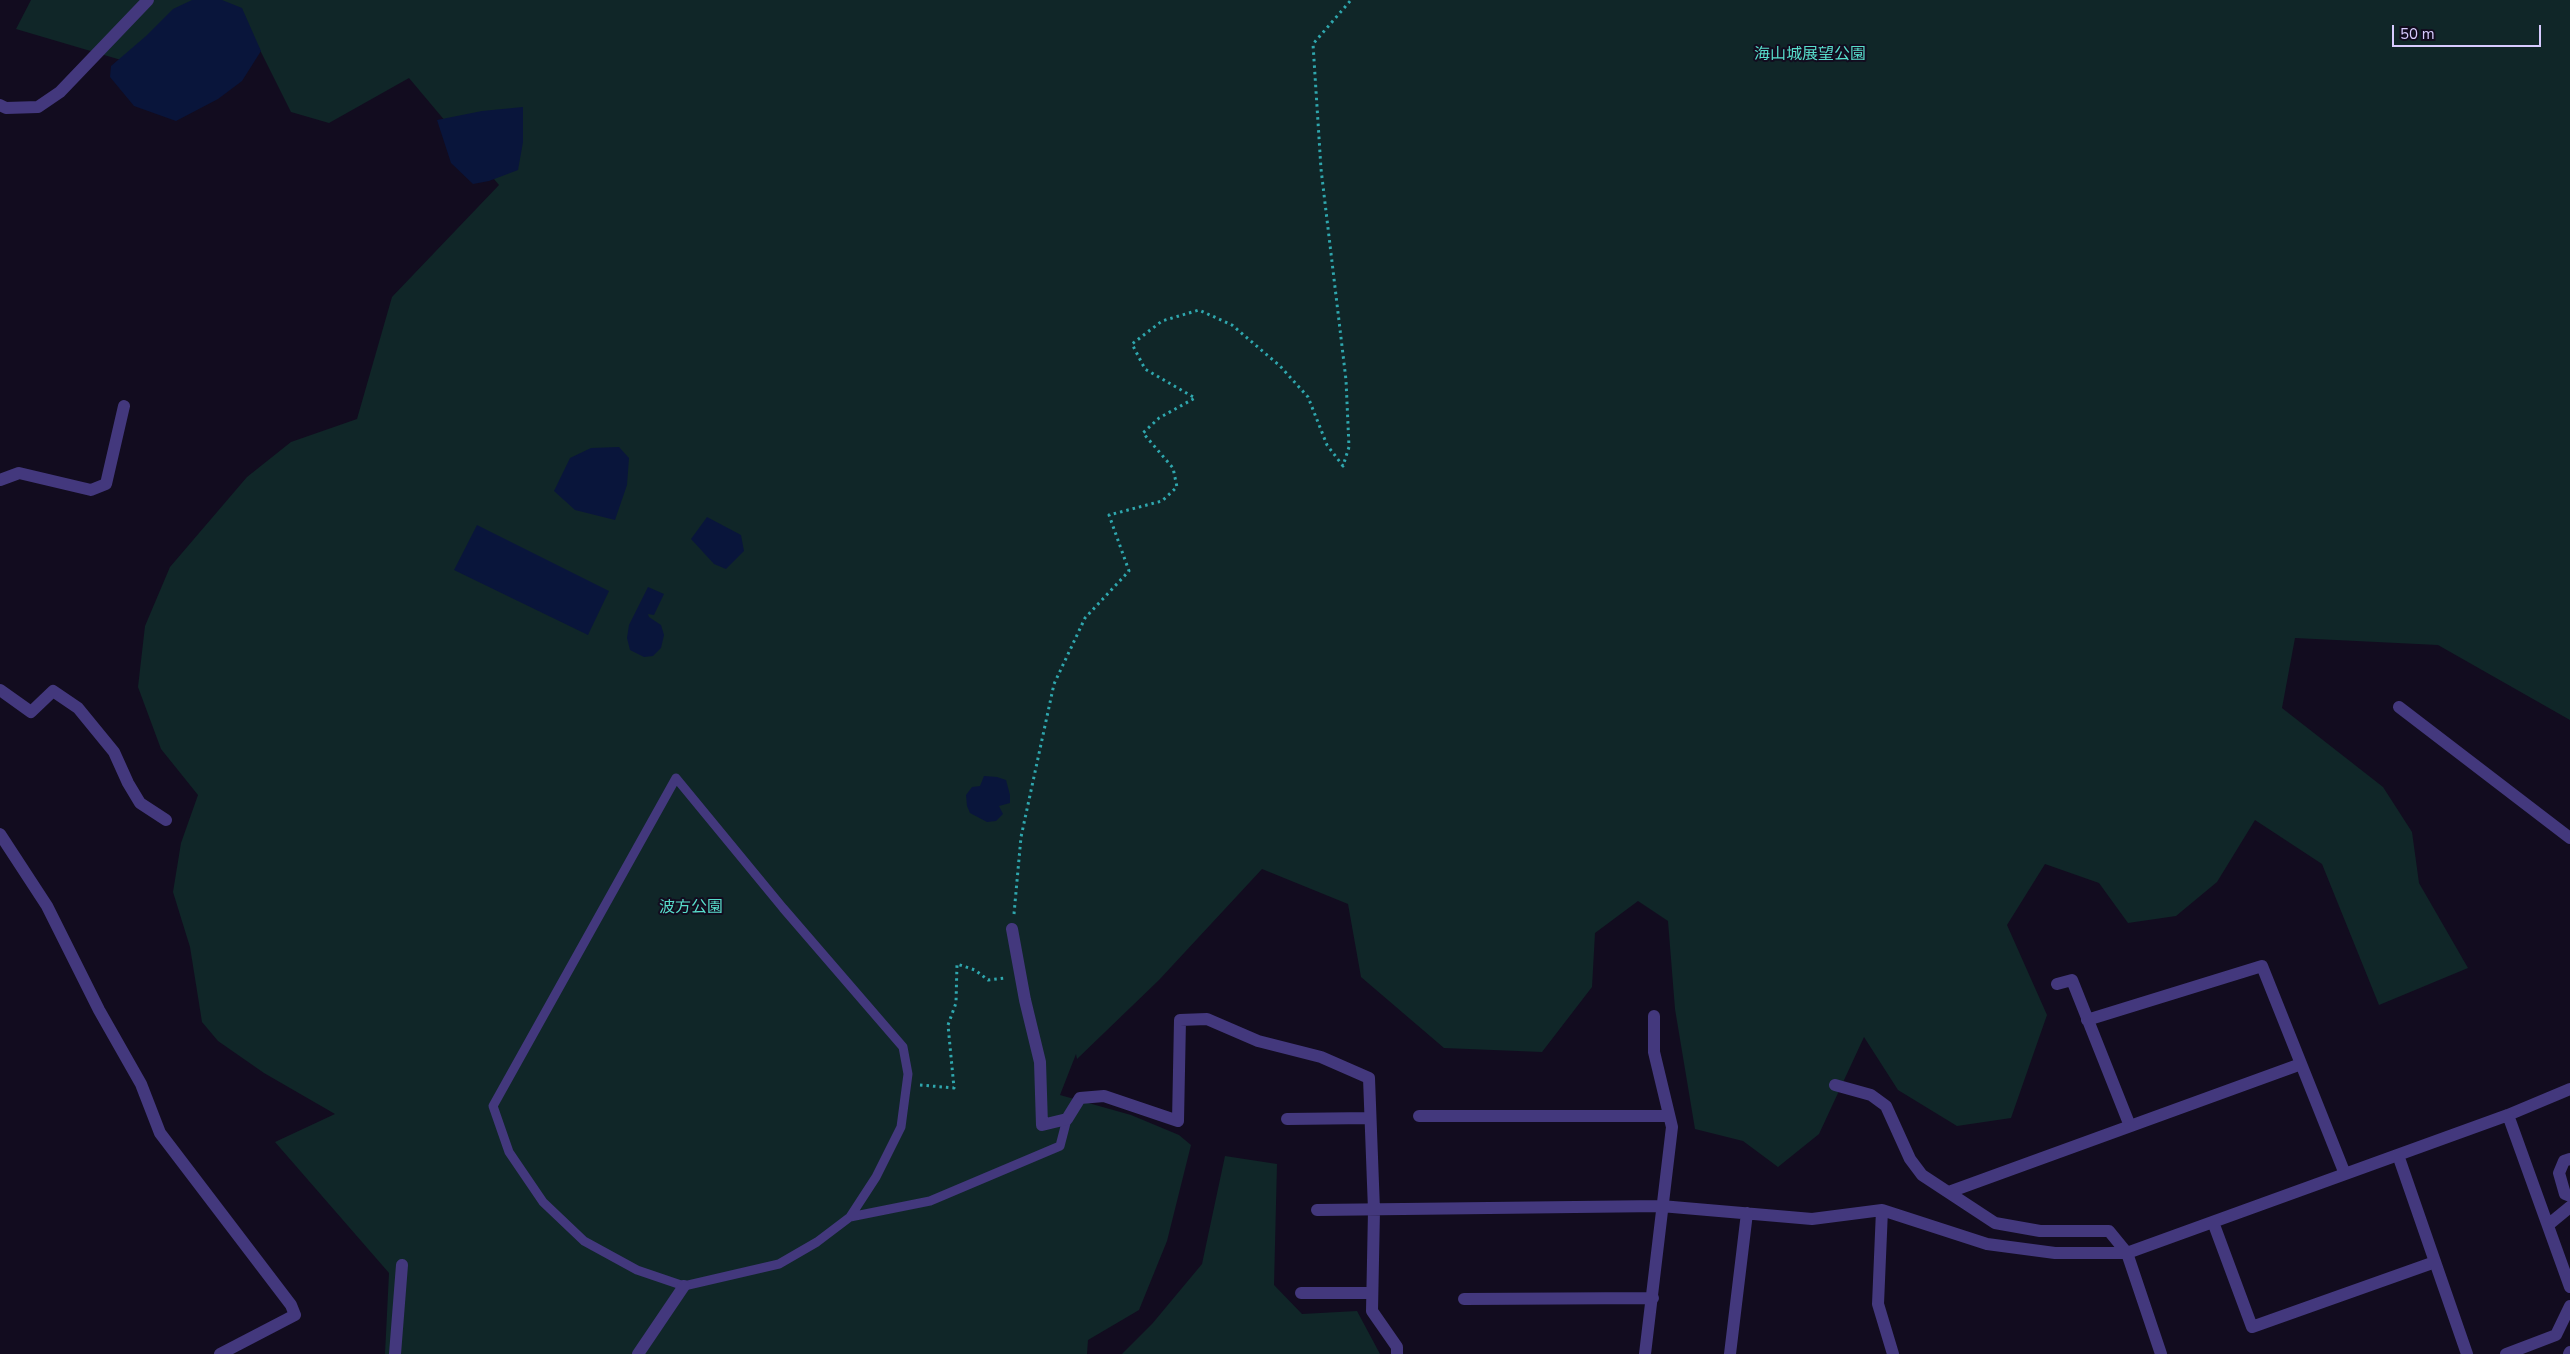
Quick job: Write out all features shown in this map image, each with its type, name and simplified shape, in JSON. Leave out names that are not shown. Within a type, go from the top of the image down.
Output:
[{"type":"street","points":[[0,105],[6,108],[38,107],[60,92],[148,0]]},
{"type":"street","points":[[0,480],[19,473],[91,490],[106,484],[124,406]]},
{"type":"street","points":[[0,690],[30,712],[53,691],[78,708],[114,752],[128,783],[140,802],[166,820]]},
{"type":"street","points":[[2398,706],[2570,838]]},
{"type":"street","points":[[0,834],[48,906],[99,1010],[141,1084],[160,1133],[291,1305],[295,1315],[220,1354]]},
{"type":"street","points":[[1012,929],[1020,976],[1040,1062],[1042,1125],[1067,1119],[1080,1098],[1104,1096],[1178,1121],[1180,1020],[1207,1018],[1258,1041],[1322,1057],[1369,1078],[1374,1210],[1372,1310],[1397,1347],[1397,1354]]},
{"type":"street","points":[[2087,1020],[2262,966],[2345,1174]]},
{"type":"street","points":[[2058,984],[2072,980],[2130,1126]]},
{"type":"street","points":[[1645,1354],[1653,1298],[1661,1206],[1672,1127],[1654,1052],[1654,1016]]},
{"type":"street","points":[[1949,1192],[2301,1064]]},
{"type":"street","points":[[1835,1085],[1871,1096],[1886,1106],[1910,1159],[1922,1175],[1995,1223],[2040,1231],[2109,1231],[2127,1253],[2161,1354]]},
{"type":"street","points":[[1317,1210],[1661,1206],[1812,1219],[1882,1210],[1988,1244],[2055,1253],[2127,1253],[2398,1155],[2570,1089]]},
{"type":"street","points":[[2508,1114],[2570,1287]]},
{"type":"street","points":[[1419,1116],[1669,1116]]},
{"type":"street","points":[[1287,1119],[1370,1118]]},
{"type":"street","points":[[2398,1155],[2467,1354]]},
{"type":"street","points":[[2570,1159],[2564,1161],[2559,1173],[2565,1194],[2570,1196]]},
{"type":"street","points":[[2548,1225],[2570,1207]]},
{"type":"street","points":[[1882,1210],[1878,1304],[1893,1354]]},
{"type":"street","points":[[1730,1354],[1747,1213]]},
{"type":"street","points":[[2213,1222],[2252,1327],[2435,1262]]},
{"type":"street","points":[[395,1354],[402,1265]]},
{"type":"street","points":[[638,1354],[684,1286]]},
{"type":"street","points":[[1301,1293],[1372,1293]]},
{"type":"street","points":[[1464,1299],[1653,1298]]},
{"type":"street","points":[[2506,1354],[2556,1335],[2570,1306]]},
{"type":"lane","points":[[676,778],[783,908],[903,1048],[908,1074],[901,1127],[876,1177],[850,1217],[817,1242],[779,1264],[684,1286],[637,1270],[584,1242],[542,1202],[509,1152],[493,1106],[676,778]]},
{"type":"lane","points":[[850,1217],[930,1201],[1060,1146],[1067,1119]]},
{"type":"path","points":[[1012,929],[1021,837],[1054,684],[1085,618],[1129,571],[1109,515],[1162,501],[1177,487],[1173,468],[1143,433],[1159,418],[1194,398],[1145,369],[1132,344],[1162,320],[1199,310],[1232,325],[1280,366],[1308,397],[1327,445],[1343,466],[1349,447],[1346,380],[1321,169],[1313,44],[1351,0]]},
{"type":"path","points":[[918,1085],[954,1088],[948,1025],[956,1003],[957,964],[975,970],[988,980],[1020,976]]},
{"type":"green space","points":[[31,0],[2570,0],[2570,720],[2438,645],[2295,638],[2282,708],[2383,787],[2412,832],[2419,883],[2468,968],[2379,1005],[2322,864],[2255,820],[2217,882],[2176,916],[2128,923],[2099,883],[2045,864],[2007,925],[2047,1015],[2011,1118],[1957,1126],[1898,1090],[1864,1037],[1819,1134],[1778,1167],[1743,1141],[1695,1129],[1675,1009],[1668,921],[1638,901],[1595,933],[1592,987],[1542,1052],[1444,1048],[1361,977],[1348,904],[1262,869],[1159,980],[1077,1059],[1076,1054],[1060,1095],[1131,1115],[1179,1135],[1191,1145],[1167,1241],[1139,1310],[1088,1340],[1087,1354],[385,1354],[389,1273],[275,1142],[335,1114],[264,1073],[218,1041],[202,1022],[190,947],[173,892],[181,843],[198,795],[161,749],[138,687],[145,626],[170,567],[247,477],[291,442],[357,419],[392,297],[499,185],[409,78],[329,123],[291,112],[255,40],[138,65],[16,29]]},
{"type":"green space","points":[[1225,1156],[1277,1164],[1274,1285],[1302,1314],[1357,1311],[1380,1354],[1122,1354],[1152,1324],[1202,1264]]},
{"type":"water","points":[[192,0],[222,0],[242,8],[261,51],[242,81],[218,99],[176,121],[134,106],[110,77],[111,66],[146,36],[173,9]]},
{"type":"water","points":[[523,107],[523,142],[518,170],[489,181],[473,184],[451,163],[437,120],[482,111]]},
{"type":"water","points":[[619,447],[629,458],[627,485],[615,520],[575,510],[554,491],[570,458],[591,448]]},
{"type":"water","points":[[707,517],[741,535],[744,551],[726,569],[714,564],[691,539]]},
{"type":"water","points":[[477,525],[609,591],[588,635],[454,570]]},
{"type":"water","points":[[648,587],[664,594],[654,615],[648,614],[649,617],[661,625],[664,635],[661,648],[653,656],[644,657],[630,650],[627,638],[629,625]]},
{"type":"water","points":[[984,776],[1006,780],[1010,795],[1010,803],[999,806],[1003,814],[996,821],[987,822],[970,813],[967,806],[966,795],[972,787],[980,786]]},
{"type":"park label","name":"海山城展望公園","points":[[1810,55]]},
{"type":"park label","name":"波方公園","points":[[691,908]]}]
